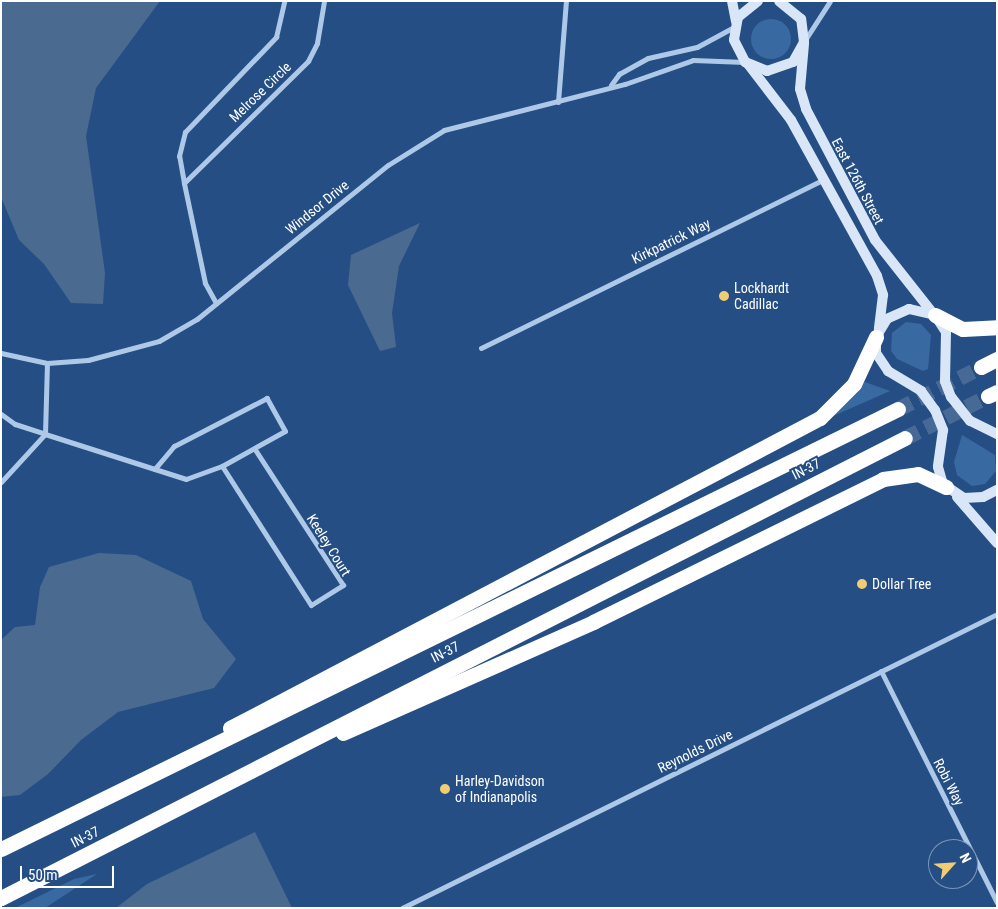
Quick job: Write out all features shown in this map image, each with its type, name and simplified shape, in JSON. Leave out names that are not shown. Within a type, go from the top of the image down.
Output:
[{"type":"highway","points":[[934,314],[963,329],[997,327]]},
{"type":"highway","points":[[165,769],[252,714],[820,418],[854,384],[877,335]]},
{"type":"highway","points":[[981,367],[997,359]]},
{"type":"highway","name":"IN-37","points":[[1,850],[898,409]]},
{"type":"highway","name":"IN-37","points":[[1,898],[905,438]]},
{"type":"highway","points":[[242,775],[593,622],[883,479],[918,474],[949,490]]},
{"type":"main road","points":[[732,1],[735,46],[781,104],[879,280],[883,302],[877,335],[880,362],[907,382],[932,405],[943,439],[938,468],[949,490],[997,543]]},
{"type":"main road","points":[[735,24],[758,1]]},
{"type":"main road","name":"East 126th Street","points":[[781,1],[801,19],[804,43],[800,88],[806,109],[874,240],[934,314],[946,332],[945,363],[951,397],[974,423],[997,434]]},
{"type":"main road","points":[[747,63],[767,71],[781,69],[793,62],[804,43]]},
{"type":"main road","points":[[877,335],[903,310],[934,314]]},
{"type":"main road","points":[[949,490],[978,498],[997,490]]},
{"type":"street","name":"Melrose Circle","points":[[216,303],[205,282],[179,156],[185,132],[276,37],[284,1]]},
{"type":"street","name":"Melrose Circle","points":[[184,183],[308,61],[317,43],[324,1]]},
{"type":"street","points":[[558,102],[566,1]]},
{"type":"street","points":[[781,1],[788,1]]},
{"type":"street","points":[[804,43],[830,1]]},
{"type":"street","name":"Windsor Drive","points":[[611,85],[619,74],[648,58],[697,46],[735,24]]},
{"type":"street","name":"Windsor Drive","points":[[1,353],[48,363],[112,356],[144,347],[185,327],[418,143],[473,121],[558,102],[693,60],[747,63]]},
{"type":"street","name":"Kirkpatrick Way","points":[[481,348],[822,180]]},
{"type":"street","points":[[1,482],[45,434],[48,363]]},
{"type":"street","points":[[1,414],[15,424],[186,479],[222,466],[285,431],[267,398],[174,446],[155,469]]},
{"type":"street","name":"Keeley Court","points":[[222,466],[312,605],[343,584],[254,448]]},
{"type":"street","name":"Reynolds Drive","points":[[402,908],[997,614]]},
{"type":"street","name":"Robi Way","points":[[881,672],[997,904]]},
{"type":"shaded area","points":[[1,1],[160,1],[96,88],[86,136],[105,273],[103,304],[71,303],[44,264],[19,240],[1,197]]},
{"type":"shaded area","points":[[775,19],[782,22],[788,28],[791,39],[790,47],[782,56],[775,59],[767,59],[760,56],[752,47],[751,35],[754,28],[763,20]]},
{"type":"shaded area","points":[[420,223],[399,266],[392,313],[396,347],[380,351],[348,285],[351,255]]},
{"type":"shaded area","points":[[906,322],[921,324],[931,335],[928,369],[923,371],[897,359],[891,351],[892,333]]},
{"type":"shaded area","points":[[865,382],[890,391],[831,417],[860,383]]},
{"type":"shaded area","points":[[962,435],[995,455],[996,471],[985,484],[972,486],[957,475],[954,462]]},
{"type":"shaded area","points":[[99,553],[136,555],[191,581],[203,619],[236,659],[214,688],[118,712],[81,740],[48,774],[20,795],[1,797],[1,640],[15,627],[35,625],[40,587],[49,567]]},
{"type":"shaded area","points":[[255,832],[292,908],[116,908],[147,884]]},
{"type":"shaded area","points":[[97,874],[45,908],[15,908],[74,879]]},
{"type":"tunnel","points":[[898,409],[981,367]]},
{"type":"tunnel","points":[[905,438],[988,396]]},
{"type":"place","name":"Lockhardt Cadillac","points":[[724,296]]},
{"type":"place","name":"Dollar Tree","points":[[862,584]]},
{"type":"place","name":"Harley-Davidson of Indianapolis","points":[[445,789]]}]
